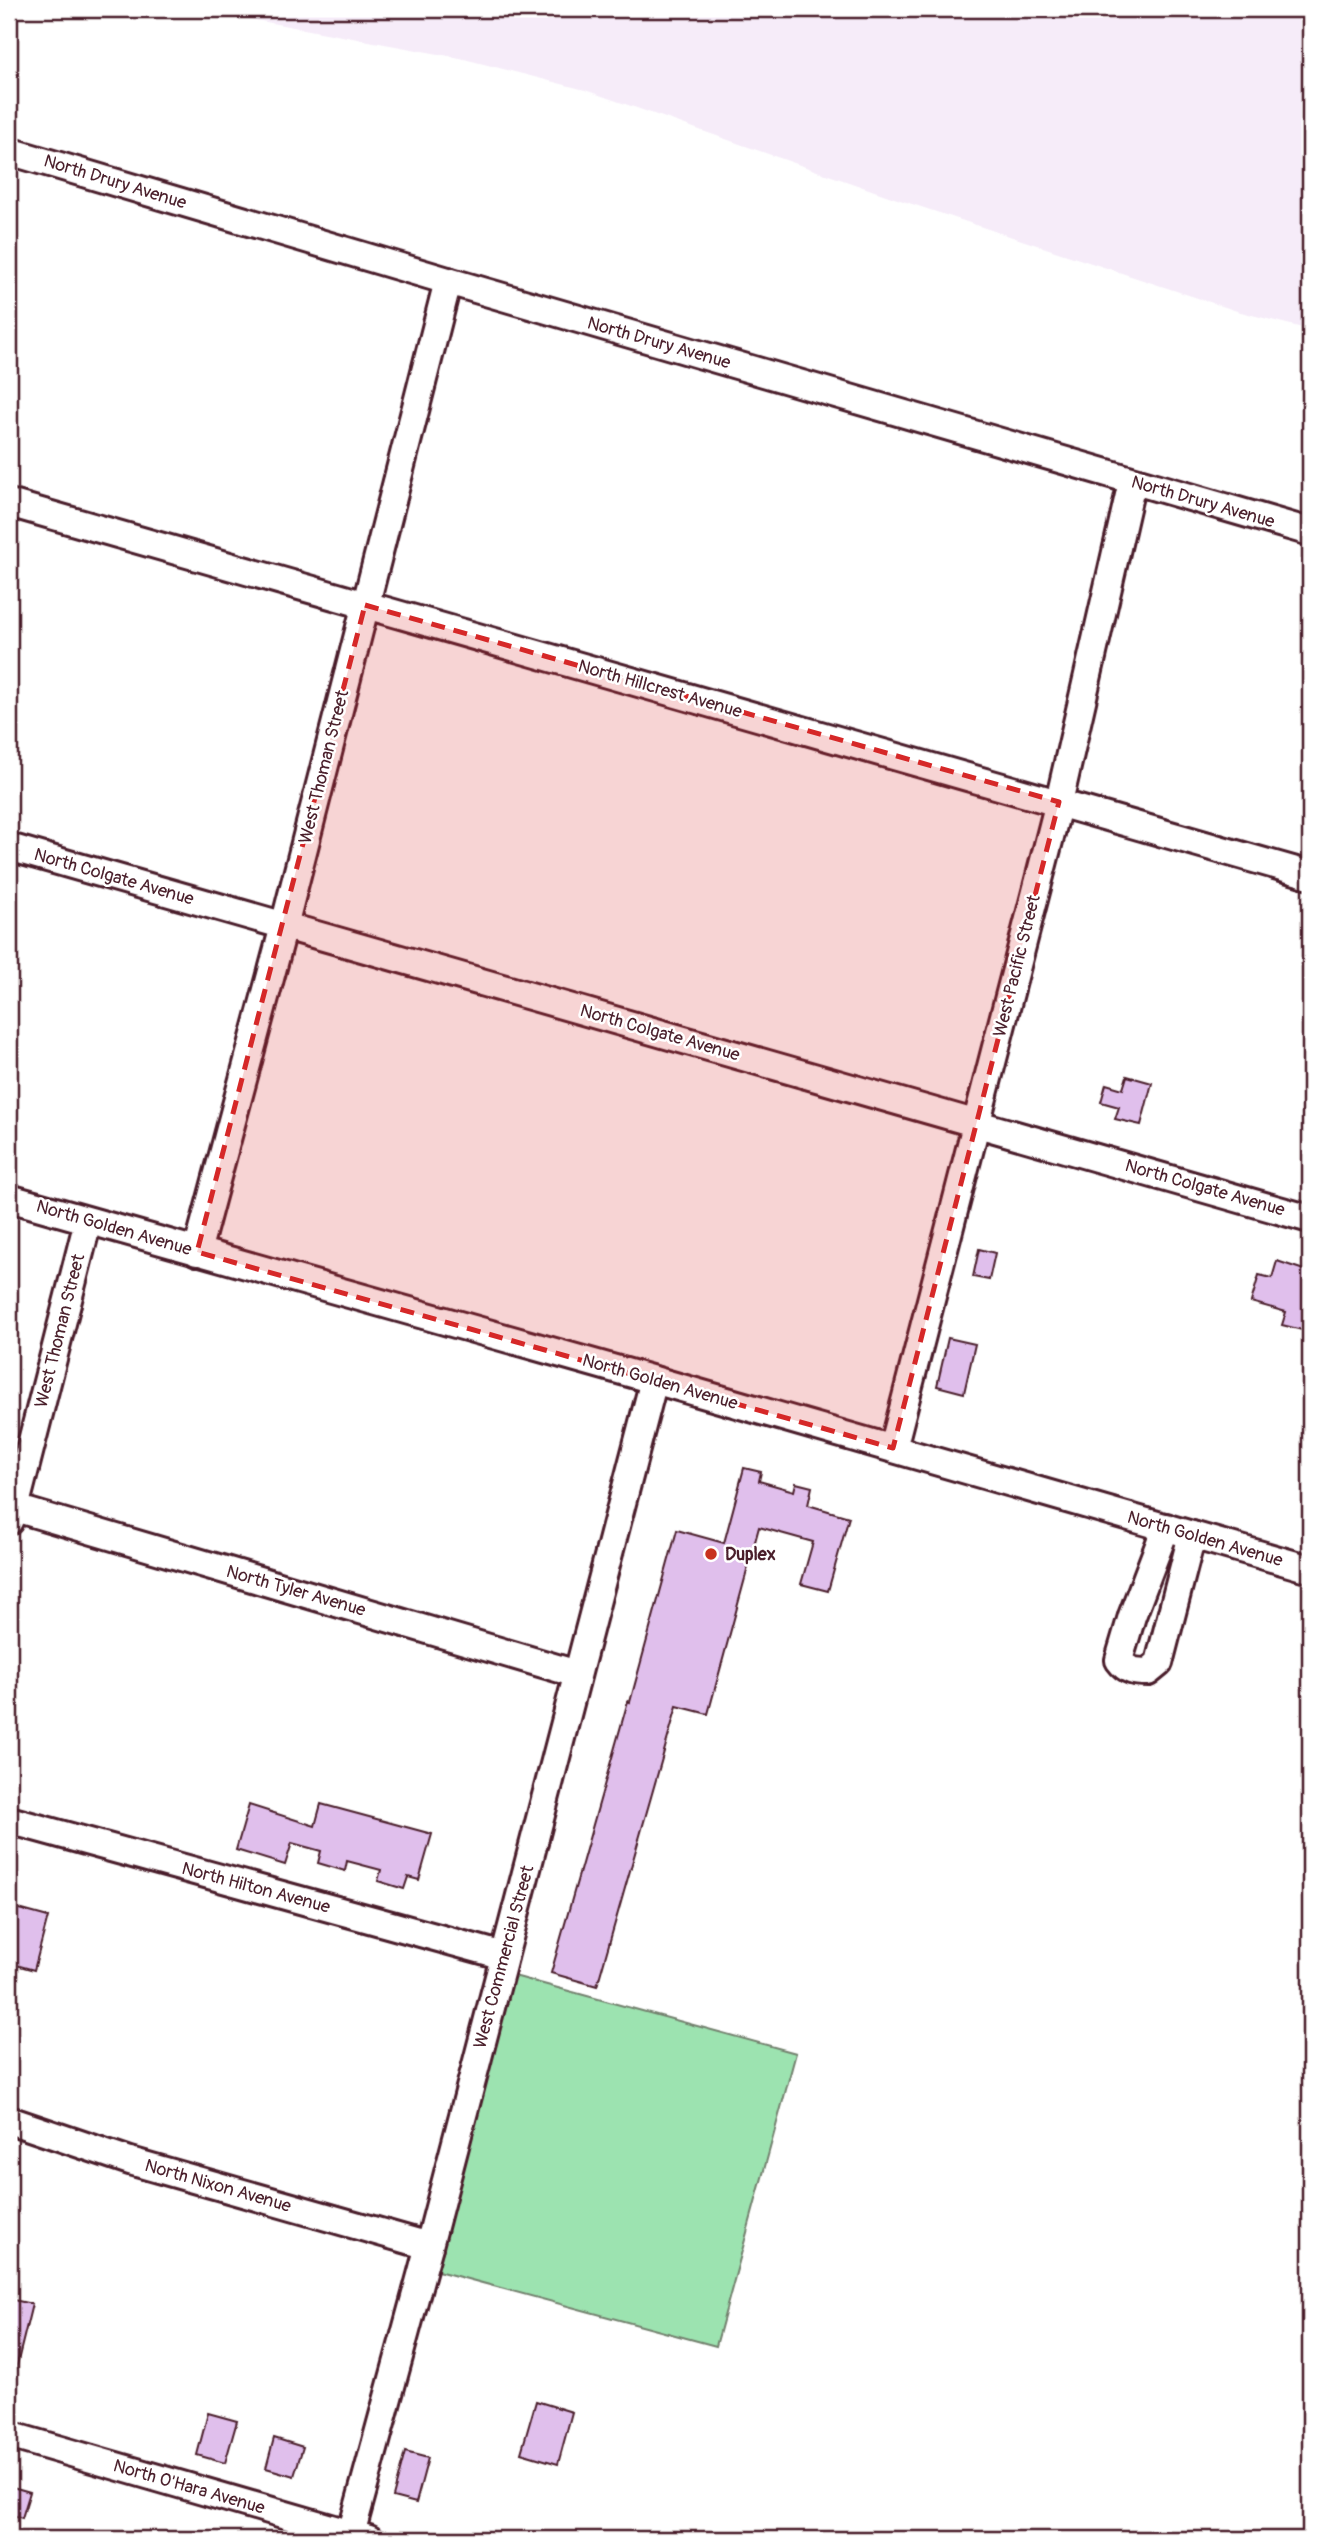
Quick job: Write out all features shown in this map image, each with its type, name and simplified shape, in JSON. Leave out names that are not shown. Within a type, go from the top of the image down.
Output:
[{"type":"street","name":"North Drury Avenue","points":[[9,151],[1310,532]]},
{"type":"street","name":"West Thoman Street","points":[[197,1252],[284,926],[448,281]]},
{"type":"street","name":"West Pacific Street","points":[[893,1448],[1059,802],[1132,482]]},
{"type":"street","name":"North Hillcrest Avenue","points":[[9,503],[1310,875]]},
{"type":"street","name":"North Colgate Avenue","points":[[9,846],[1310,1219]]},
{"type":"street","name":"North Golden Avenue","points":[[9,1198],[1310,1569]]},
{"type":"street","name":"West Thoman Street","points":[[12,1514],[88,1221]]},
{"type":"street","name":"West Commercial Street","points":[[360,2537],[429,2246],[654,1380]]},
{"type":"street","name":"North Tyler Avenue","points":[[12,1514],[578,1674]]},
{"type":"street","points":[[1166,1527],[1132,1616],[1119,1660],[1124,1667],[1136,1672],[1148,1672],[1159,1663],[1192,1535]]},
{"type":"street","name":"North Hilton Avenue","points":[[9,1820],[504,1956]]},
{"type":"street","name":"North Nixon Avenue","points":[[9,2120],[130,2161],[429,2246]]},
{"type":"street","name":"North O'Hara Avenue","points":[[9,2435],[360,2537]]},
{"type":"highlighted area","points":[[365,605],[1059,802],[893,1448],[197,1252]]},
{"type":"shaded area","points":[[196,9],[1310,9],[1310,330],[1237,311],[903,201],[585,90],[460,58]]},
{"type":"green space","points":[[514,1976],[796,2053],[716,2346],[434,2270]]},
{"type":"building","points":[[1127,1076],[1152,1083],[1141,1125],[1115,1119],[1119,1107],[1101,1102],[1106,1084],[1123,1089]]},
{"type":"building","points":[[979,1249],[995,1253],[989,1280],[973,1277]]},
{"type":"building","points":[[1277,1261],[1310,1272],[1310,1332],[1282,1325],[1286,1312],[1251,1302],[1259,1275],[1272,1278]]},
{"type":"building","points":[[948,1338],[975,1344],[964,1393],[937,1386]]},
{"type":"building","points":[[744,1468],[761,1472],[759,1481],[794,1491],[796,1483],[812,1487],[808,1505],[849,1517],[828,1591],[801,1584],[813,1542],[759,1527],[708,1714],[677,1706],[597,1986],[551,1973],[677,1530],[724,1543]]},
{"type":"building","points":[[321,1804],[432,1834],[419,1880],[408,1877],[404,1889],[378,1881],[381,1870],[347,1861],[345,1871],[318,1863],[321,1851],[292,1843],[285,1865],[236,1850],[249,1805],[315,1826]]},
{"type":"building","points":[[15,1908],[48,1917],[34,1970],[9,1963],[9,1933]]},
{"type":"building","points":[[9,2299],[32,2304],[15,2373],[9,2372]]},
{"type":"building","points":[[536,2401],[572,2412],[558,2464],[521,2453]]},
{"type":"building","points":[[208,2413],[237,2421],[225,2463],[197,2455]]},
{"type":"building","points":[[274,2438],[303,2447],[294,2476],[266,2468]]},
{"type":"building","points":[[405,2452],[428,2458],[416,2503],[393,2497]]},
{"type":"building","points":[[9,2486],[30,2492],[22,2518],[9,2514]]},
{"type":"place","name":"Duplex","points":[[711,1554]]}]
